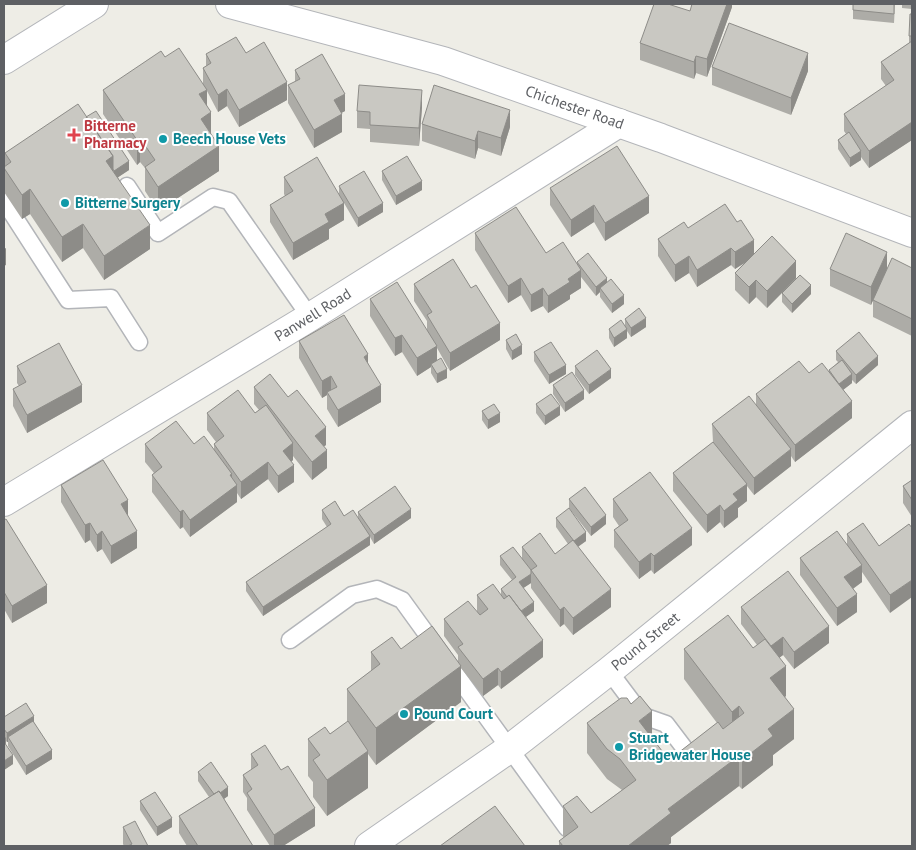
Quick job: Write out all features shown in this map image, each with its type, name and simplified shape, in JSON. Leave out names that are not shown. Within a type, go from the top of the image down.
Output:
[{"type":"street","points":[[4,60],[94,4]]},
{"type":"street","name":"Chichester Road","points":[[230,4],[443,61],[619,123],[912,234]]},
{"type":"street","name":"Panwell Road","points":[[4,502],[310,316],[619,123]]},
{"type":"street","name":"Pound Street","points":[[369,846],[509,749],[609,671],[912,425]]},
{"type":"lane","points":[[127,186],[158,233],[213,197],[229,201],[310,316]]},
{"type":"lane","points":[[4,201],[68,300],[111,298],[139,342]]},
{"type":"lane","points":[[290,640],[352,595],[377,589],[402,600],[567,828]]},
{"type":"lane","points":[[609,671],[636,707],[646,717],[666,724],[692,757]]},
{"type":"building","points":[[654,4],[668,4],[690,11],[692,4],[727,4],[707,59],[696,56],[694,62],[640,43]]},
{"type":"building","points":[[853,4],[894,4],[894,14],[853,10]]},
{"type":"building","points":[[910,14],[912,14],[912,36],[909,36]]},
{"type":"building","points":[[729,23],[808,53],[791,98],[712,67]]},
{"type":"building","points":[[236,37],[246,53],[264,42],[287,82],[239,110],[227,89],[218,95],[203,68],[211,63],[206,54]]},
{"type":"building","points":[[912,41],[912,122],[869,151],[844,114],[894,80],[881,62]]},
{"type":"building","name":"Beech House Vets","points":[[179,48],[207,90],[199,94],[211,112],[201,119],[219,146],[158,187],[145,167],[155,160],[140,138],[137,140],[103,90],[161,51],[165,57]]},
{"type":"building","points":[[322,54],[345,94],[334,100],[342,114],[314,130],[288,85],[300,79],[295,70]]},
{"type":"building","points":[[359,85],[422,90],[419,128],[370,125],[370,112],[357,111]]},
{"type":"building","points":[[434,85],[510,110],[501,138],[478,131],[475,141],[422,124]]},
{"type":"building","name":"Bitterne Surgery","points":[[78,104],[113,156],[106,161],[150,225],[104,256],[83,224],[62,237],[30,189],[22,195],[4,168],[11,162],[5,153]]},
{"type":"building","points":[[96,111],[129,161],[114,171],[113,156],[86,117]]},
{"type":"building","points":[[849,132],[861,151],[850,158],[838,140]]},
{"type":"building","points":[[617,146],[649,196],[605,223],[594,205],[571,220],[550,188]]},
{"type":"building","points":[[407,156],[422,181],[396,196],[382,171]]},
{"type":"building","points":[[317,157],[344,203],[325,214],[329,222],[293,243],[270,205],[293,191],[284,177]]},
{"type":"building","points":[[364,171],[383,203],[358,218],[339,186]]},
{"type":"building","points":[[725,204],[737,222],[741,220],[754,240],[735,252],[731,248],[697,270],[689,256],[675,265],[658,239],[684,222],[688,228]]},
{"type":"building","points":[[516,207],[546,253],[563,242],[581,270],[568,279],[570,282],[548,296],[543,288],[531,295],[521,278],[508,286],[475,233]]},
{"type":"building","points":[[846,233],[887,252],[871,287],[830,269]]},
{"type":"building","points":[[772,236],[796,261],[767,291],[756,280],[749,287],[735,273]]},
{"type":"building","points":[[588,253],[607,278],[596,287],[577,262]]},
{"type":"building","points":[[892,258],[912,268],[912,319],[873,300]]},
{"type":"building","points":[[453,259],[471,288],[476,285],[500,323],[450,353],[427,315],[432,312],[414,284]]},
{"type":"building","points":[[800,275],[811,285],[792,304],[782,293]]},
{"type":"building","points":[[611,279],[624,295],[612,304],[600,288]]},
{"type":"building","points":[[397,282],[437,346],[417,358],[402,335],[395,338],[370,299]]},
{"type":"building","points":[[639,308],[646,318],[631,328],[625,319]]},
{"type":"building","points":[[344,315],[368,354],[364,357],[381,385],[338,410],[327,392],[337,387],[331,376],[322,381],[299,341]]},
{"type":"building","points":[[621,320],[627,329],[614,338],[609,329]]},
{"type":"building","points":[[859,332],[878,356],[856,375],[836,351]]},
{"type":"building","points":[[516,334],[522,345],[512,351],[506,340]]},
{"type":"building","points":[[551,342],[566,365],[549,375],[534,352]]},
{"type":"building","points":[[59,343],[82,385],[27,415],[13,389],[26,382],[17,366]]},
{"type":"building","points":[[597,350],[611,369],[589,385],[575,366]]},
{"type":"building","points":[[441,358],[447,369],[437,374],[431,364]]},
{"type":"building","points":[[842,360],[852,374],[839,384],[829,370]]},
{"type":"building","points":[[799,361],[809,373],[822,363],[852,401],[795,445],[756,394]]},
{"type":"building","points":[[572,372],[584,390],[565,403],[553,385]]},
{"type":"building","points":[[270,374],[288,397],[297,390],[326,427],[315,436],[327,450],[312,462],[254,387]]},
{"type":"building","points":[[238,390],[255,413],[266,405],[293,443],[283,451],[294,465],[278,476],[268,462],[241,482],[214,444],[224,436],[207,413]]},
{"type":"building","points":[[551,394],[560,406],[545,416],[536,404]]},
{"type":"building","points":[[749,396],[791,449],[754,478],[712,424]]},
{"type":"building","points":[[494,404],[500,413],[488,420],[482,411]]},
{"type":"building","points":[[176,421],[194,444],[204,436],[232,474],[230,475],[237,485],[190,520],[183,510],[180,512],[152,475],[162,467],[145,444]]},
{"type":"building","points":[[713,442],[747,484],[733,494],[738,500],[724,511],[720,505],[707,515],[673,473]]},
{"type":"building","points":[[103,460],[128,500],[121,504],[137,531],[111,546],[102,531],[97,535],[90,523],[85,525],[61,485]]},
{"type":"building","points":[[650,472],[692,528],[654,556],[651,553],[639,562],[614,530],[628,520],[613,499]]},
{"type":"building","points":[[912,480],[912,500],[903,486]]},
{"type":"building","points":[[395,486],[411,509],[374,535],[358,512]]},
{"type":"building","points":[[585,487],[606,515],[591,527],[569,499]]},
{"type":"building","points":[[335,501],[344,516],[353,510],[370,536],[263,607],[246,582],[331,524],[322,510]]},
{"type":"building","points":[[569,508],[586,532],[574,541],[556,518]]},
{"type":"building","points":[[6,519],[47,585],[12,606],[4,592],[4,520]]},
{"type":"building","points":[[863,523],[879,546],[909,524],[912,528],[912,580],[890,595],[847,534]]},
{"type":"building","points":[[837,531],[862,565],[844,577],[857,594],[837,608],[800,558]]},
{"type":"building","points":[[540,533],[555,554],[573,540],[611,589],[573,618],[564,607],[560,610],[531,570],[537,566],[522,547]]},
{"type":"building","points":[[513,547],[531,570],[531,574],[519,582],[534,602],[521,611],[509,595],[507,597],[501,589],[516,577],[500,556]]},
{"type":"building","points":[[788,571],[829,626],[794,652],[783,637],[771,646],[741,607]]},
{"type":"building","points":[[493,584],[504,599],[509,595],[543,640],[501,672],[498,668],[483,679],[458,647],[463,644],[444,619],[468,601],[480,615],[488,609],[477,595]]},
{"type":"building","points":[[728,615],[753,648],[765,639],[786,666],[770,678],[794,709],[768,729],[773,736],[742,760],[739,756],[668,809],[671,813],[628,846],[563,846],[559,841],[578,827],[563,806],[577,796],[591,813],[636,780],[620,759],[607,749],[587,723],[621,698],[627,698],[631,704],[640,696],[652,711],[639,721],[669,760],[718,722],[723,729],[744,713],[739,706],[732,712],[684,649]]},
{"type":"building","points":[[432,626],[461,666],[376,728],[347,689],[380,664],[371,652],[392,637],[401,649]]},
{"type":"building","points":[[26,703],[34,716],[7,733],[4,729],[4,717]]},
{"type":"building","points":[[33,721],[52,750],[26,766],[8,737]]},
{"type":"building","points":[[348,721],[368,751],[327,780],[313,760],[320,755],[308,739],[325,727],[330,734]]},
{"type":"building","points":[[4,742],[13,755],[4,761]]},
{"type":"building","points":[[265,745],[281,770],[288,766],[315,808],[274,835],[247,793],[252,789],[243,775],[258,765],[251,754]]},
{"type":"building","points":[[211,762],[228,787],[220,793],[219,791],[214,794],[198,772]]},
{"type":"building","points":[[219,791],[253,846],[198,846],[179,816]]},
{"type":"building","points":[[155,792],[172,818],[157,827],[140,801]]},
{"type":"building","points":[[495,806],[525,846],[440,846]]},
{"type":"building","points":[[135,821],[148,846],[128,846],[132,844],[123,827]]},
{"type":"place","name":"Bitterne Pharmacy","points":[[74,135]]},
{"type":"place","name":"Beech House Vets","points":[[163,139]]},
{"type":"place","name":"Bitterne Surgery","points":[[65,203]]},
{"type":"place","name":"Pound Court","points":[[404,714]]},
{"type":"place","name":"Stuart Bridgewater House","points":[[619,747]]}]
